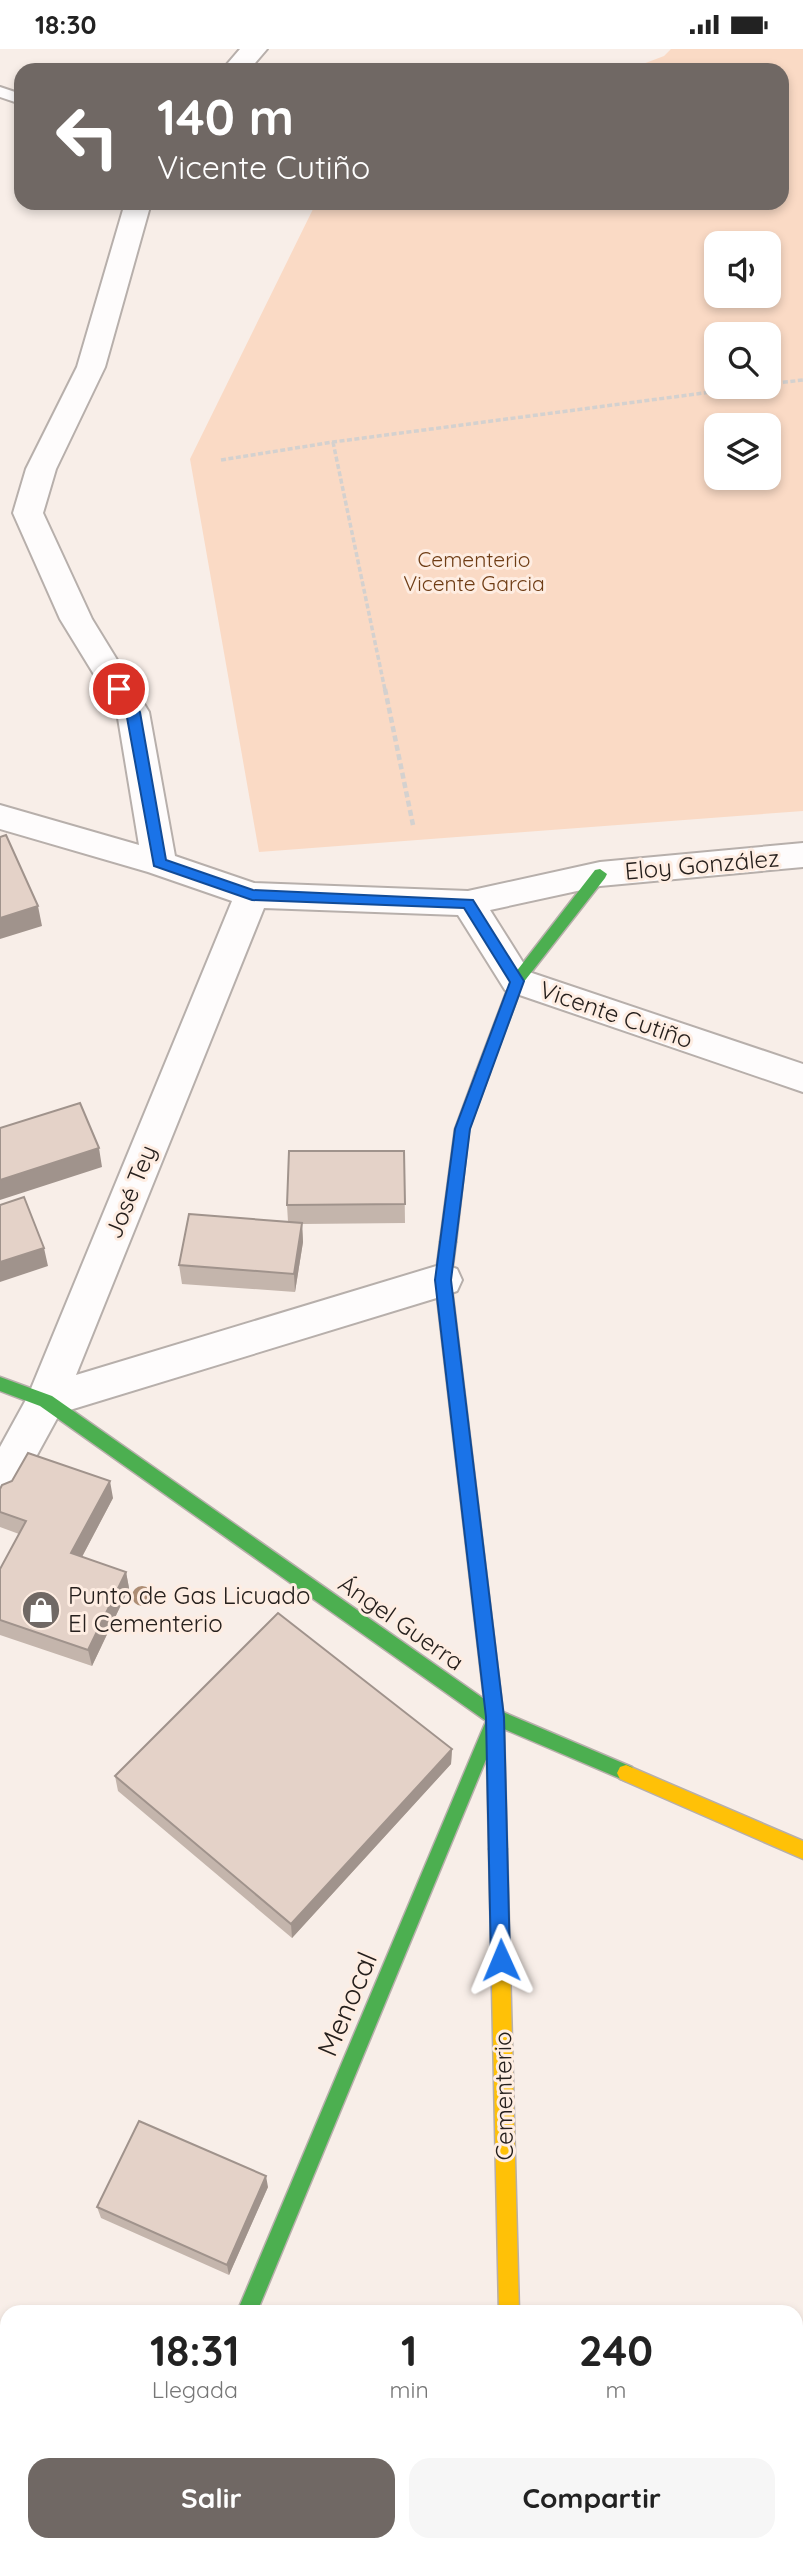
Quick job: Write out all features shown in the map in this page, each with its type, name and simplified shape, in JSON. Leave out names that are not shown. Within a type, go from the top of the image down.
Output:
[{"type":"street","points":[[241,63],[254,49]]},
{"type":"street","points":[[136,210],[91,367],[41,470],[28,513],[76,619],[133,712],[159,863]]},
{"type":"street","points":[[0,817],[159,863],[252,895],[468,903],[600,874]]},
{"type":"street","name":"Eloy González","points":[[600,874],[803,855]]},
{"type":"street","name":"Cementerio","points":[[509,2305],[495,1717],[443,1280],[462,1129],[517,981],[600,874]]},
{"type":"street","name":"José Tey","points":[[0,1485],[46,1401],[252,895]]},
{"type":"street","name":"Vicente Cutiño","points":[[468,903],[517,981],[803,1078]]},
{"type":"street","points":[[46,1401],[443,1280]]},
{"type":"street","name":"Ángel Guerra","points":[[0,1384],[46,1401],[495,1717],[803,1850]]},
{"type":"street","name":"Menocal","points":[[250,2305],[495,1717]]},
{"type":"path","points":[[781,383],[803,380]]},
{"type":"path","points":[[221,460],[333,442],[704,393]]},
{"type":"path","points":[[333,442],[413,825]]},
{"type":"green space","name":"Cementerio Vicente Garcia","points":[[671,49],[803,49],[803,811],[259,852],[190,459],[313,210],[789,210],[789,63],[646,63],[664,56]]},
{"type":"building","points":[[6,835],[38,906],[0,918],[0,837]]},
{"type":"building","points":[[80,1103],[99,1148],[0,1180],[0,1128]]},
{"type":"building","points":[[289,1151],[404,1151],[405,1204],[287,1205]]},
{"type":"building","points":[[24,1197],[44,1248],[0,1262],[0,1205]]},
{"type":"building","points":[[189,1214],[302,1223],[294,1274],[179,1265]]},
{"type":"building","points":[[28,1453],[110,1481],[71,1553],[126,1572],[88,1650],[0,1620],[0,1569],[26,1521],[0,1512],[0,1489],[2,1485],[12,1481]]},
{"type":"building","points":[[278,1613],[452,1749],[291,1924],[115,1776]]},
{"type":"building","points":[[139,2121],[266,2176],[227,2265],[97,2207]]},
{"type":"traffic: fast","points":[[483,1072],[517,981],[600,874]]},
{"type":"traffic: fast","points":[[448,1242],[443,1280],[495,1717],[498,1849]]},
{"type":"traffic: fast","points":[[0,1384],[46,1401],[495,1717],[626,1773]]},
{"type":"traffic: fast","points":[[250,2305],[490,1729]]},
{"type":"traffic: slow","points":[[626,1773],[803,1850]]},
{"type":"traffic: slow","points":[[498,1849],[509,2305]]},
{"type":"traffic: jam","points":[[448,1242],[462,1129],[483,1072]]},
{"type":"place","name":"Punto de Gas Licuado El Cementerio","points":[[41,1610]]},
{"type":"route","points":[[119,689],[133,712],[159,863],[252,895],[468,903],[517,981],[462,1129],[443,1280],[495,1717],[501,1960]]}]
